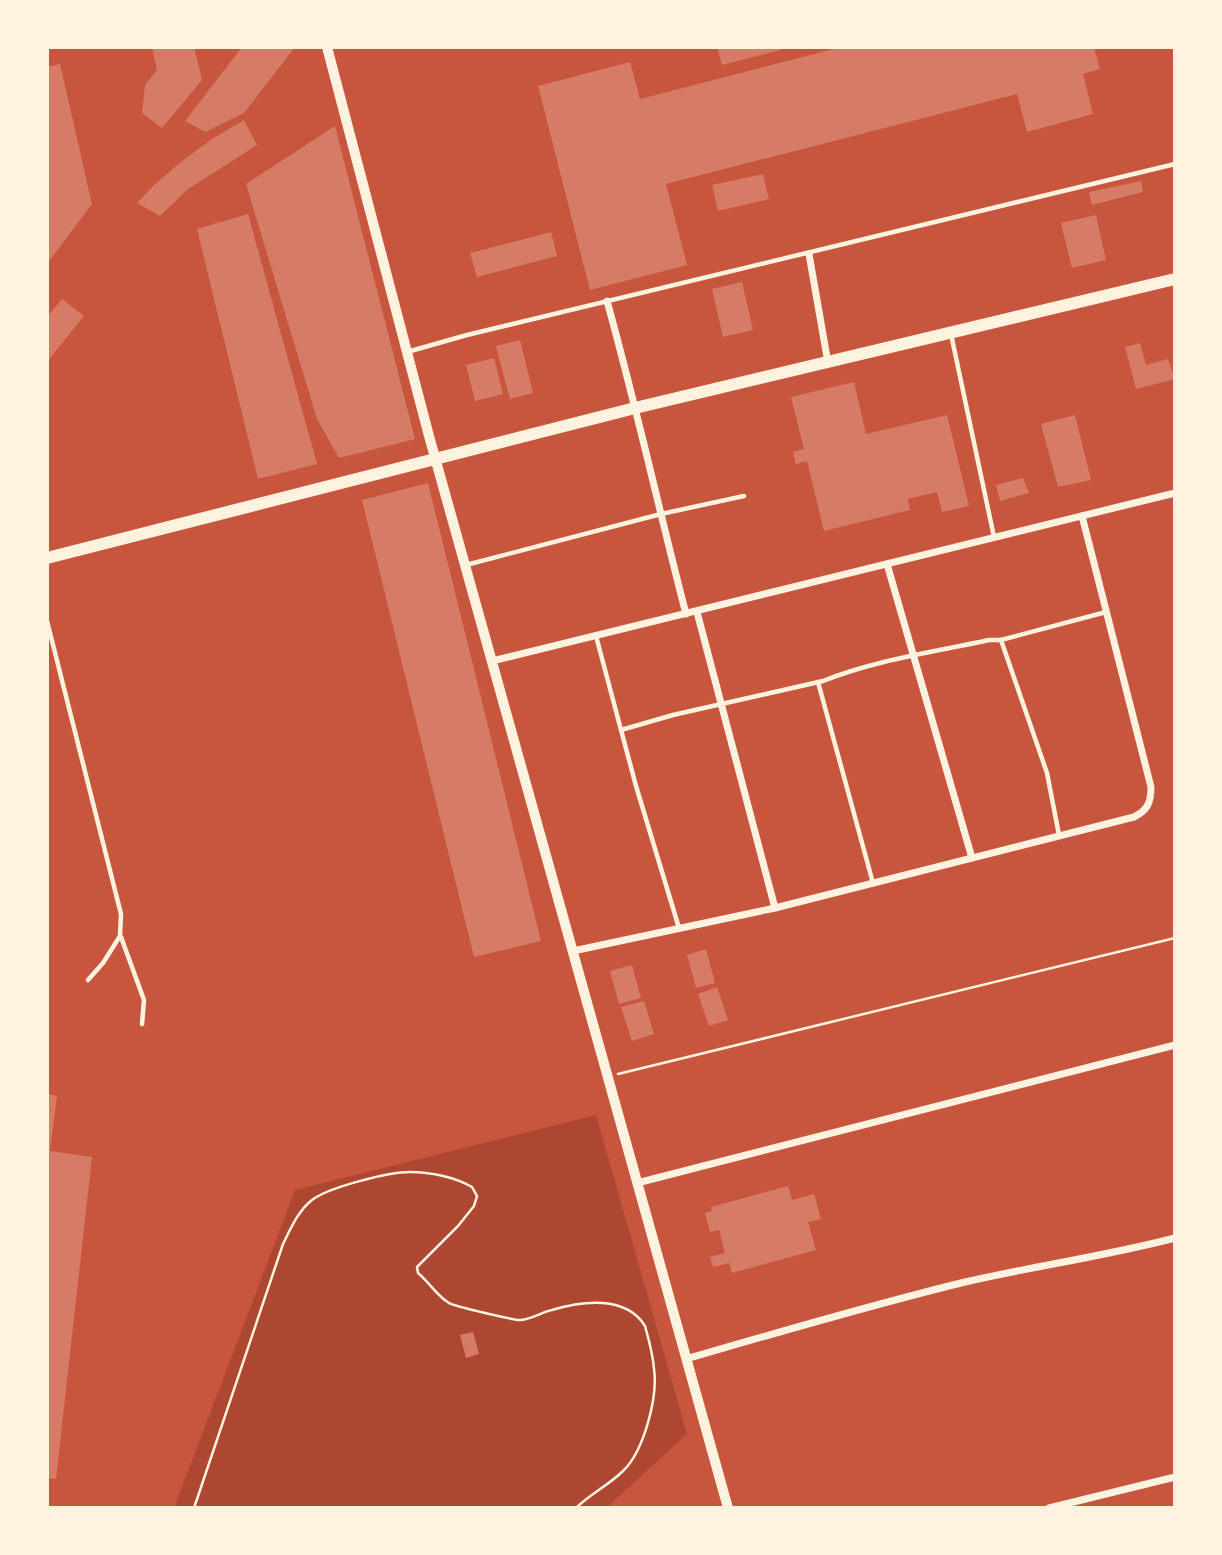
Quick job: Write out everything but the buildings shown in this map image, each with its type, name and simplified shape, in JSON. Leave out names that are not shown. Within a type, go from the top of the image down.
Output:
[{"type":"main road","points":[[47,558],[635,408],[1175,279]]},
{"type":"street","points":[[327,47],[435,458],[728,1508]]},
{"type":"street","points":[[809,254],[828,363]]},
{"type":"street","points":[[607,301],[686,614]]},
{"type":"street","points":[[492,662],[1175,494]]},
{"type":"street","points":[[573,951],[775,908],[1134,817],[1149,806],[1151,787],[1082,516]]},
{"type":"street","points":[[887,564],[972,858]]},
{"type":"street","points":[[697,612],[775,908]]},
{"type":"street","points":[[637,1183],[1175,1045]]},
{"type":"street","points":[[686,1359],[901,1298],[1055,1262],[1175,1238]]},
{"type":"street","points":[[1049,1508],[1175,1477]]},
{"type":"lane","points":[[406,352],[1175,164]]},
{"type":"lane","points":[[951,334],[995,538]]},
{"type":"lane","points":[[465,565],[661,514],[744,496]]},
{"type":"lane","points":[[621,730],[914,656],[989,640],[1001,640],[1106,612]]},
{"type":"lane","points":[[47,621],[121,914],[120,936],[144,1000],[142,1024]]},
{"type":"lane","points":[[596,636],[679,929]]},
{"type":"lane","points":[[1001,640],[1046,773],[1059,836]]},
{"type":"lane","points":[[818,682],[873,883]]},
{"type":"lane","points":[[88,980],[103,963],[120,936]]},
{"type":"path","points":[[608,1077],[1175,938]]},
{"type":"path","points":[[194,1508],[283,1244],[295,1220],[306,1205],[322,1193],[342,1186],[410,1172],[457,1180],[472,1187],[477,1196],[474,1206],[445,1241],[417,1267],[418,1273],[445,1301],[464,1309],[519,1321],[574,1305],[606,1304],[628,1309],[641,1319],[645,1326],[655,1378],[643,1436],[636,1455],[623,1472],[576,1508]]},
{"type":"shaded area","points":[[596,1115],[687,1434],[606,1508],[174,1508],[295,1190]]}]
